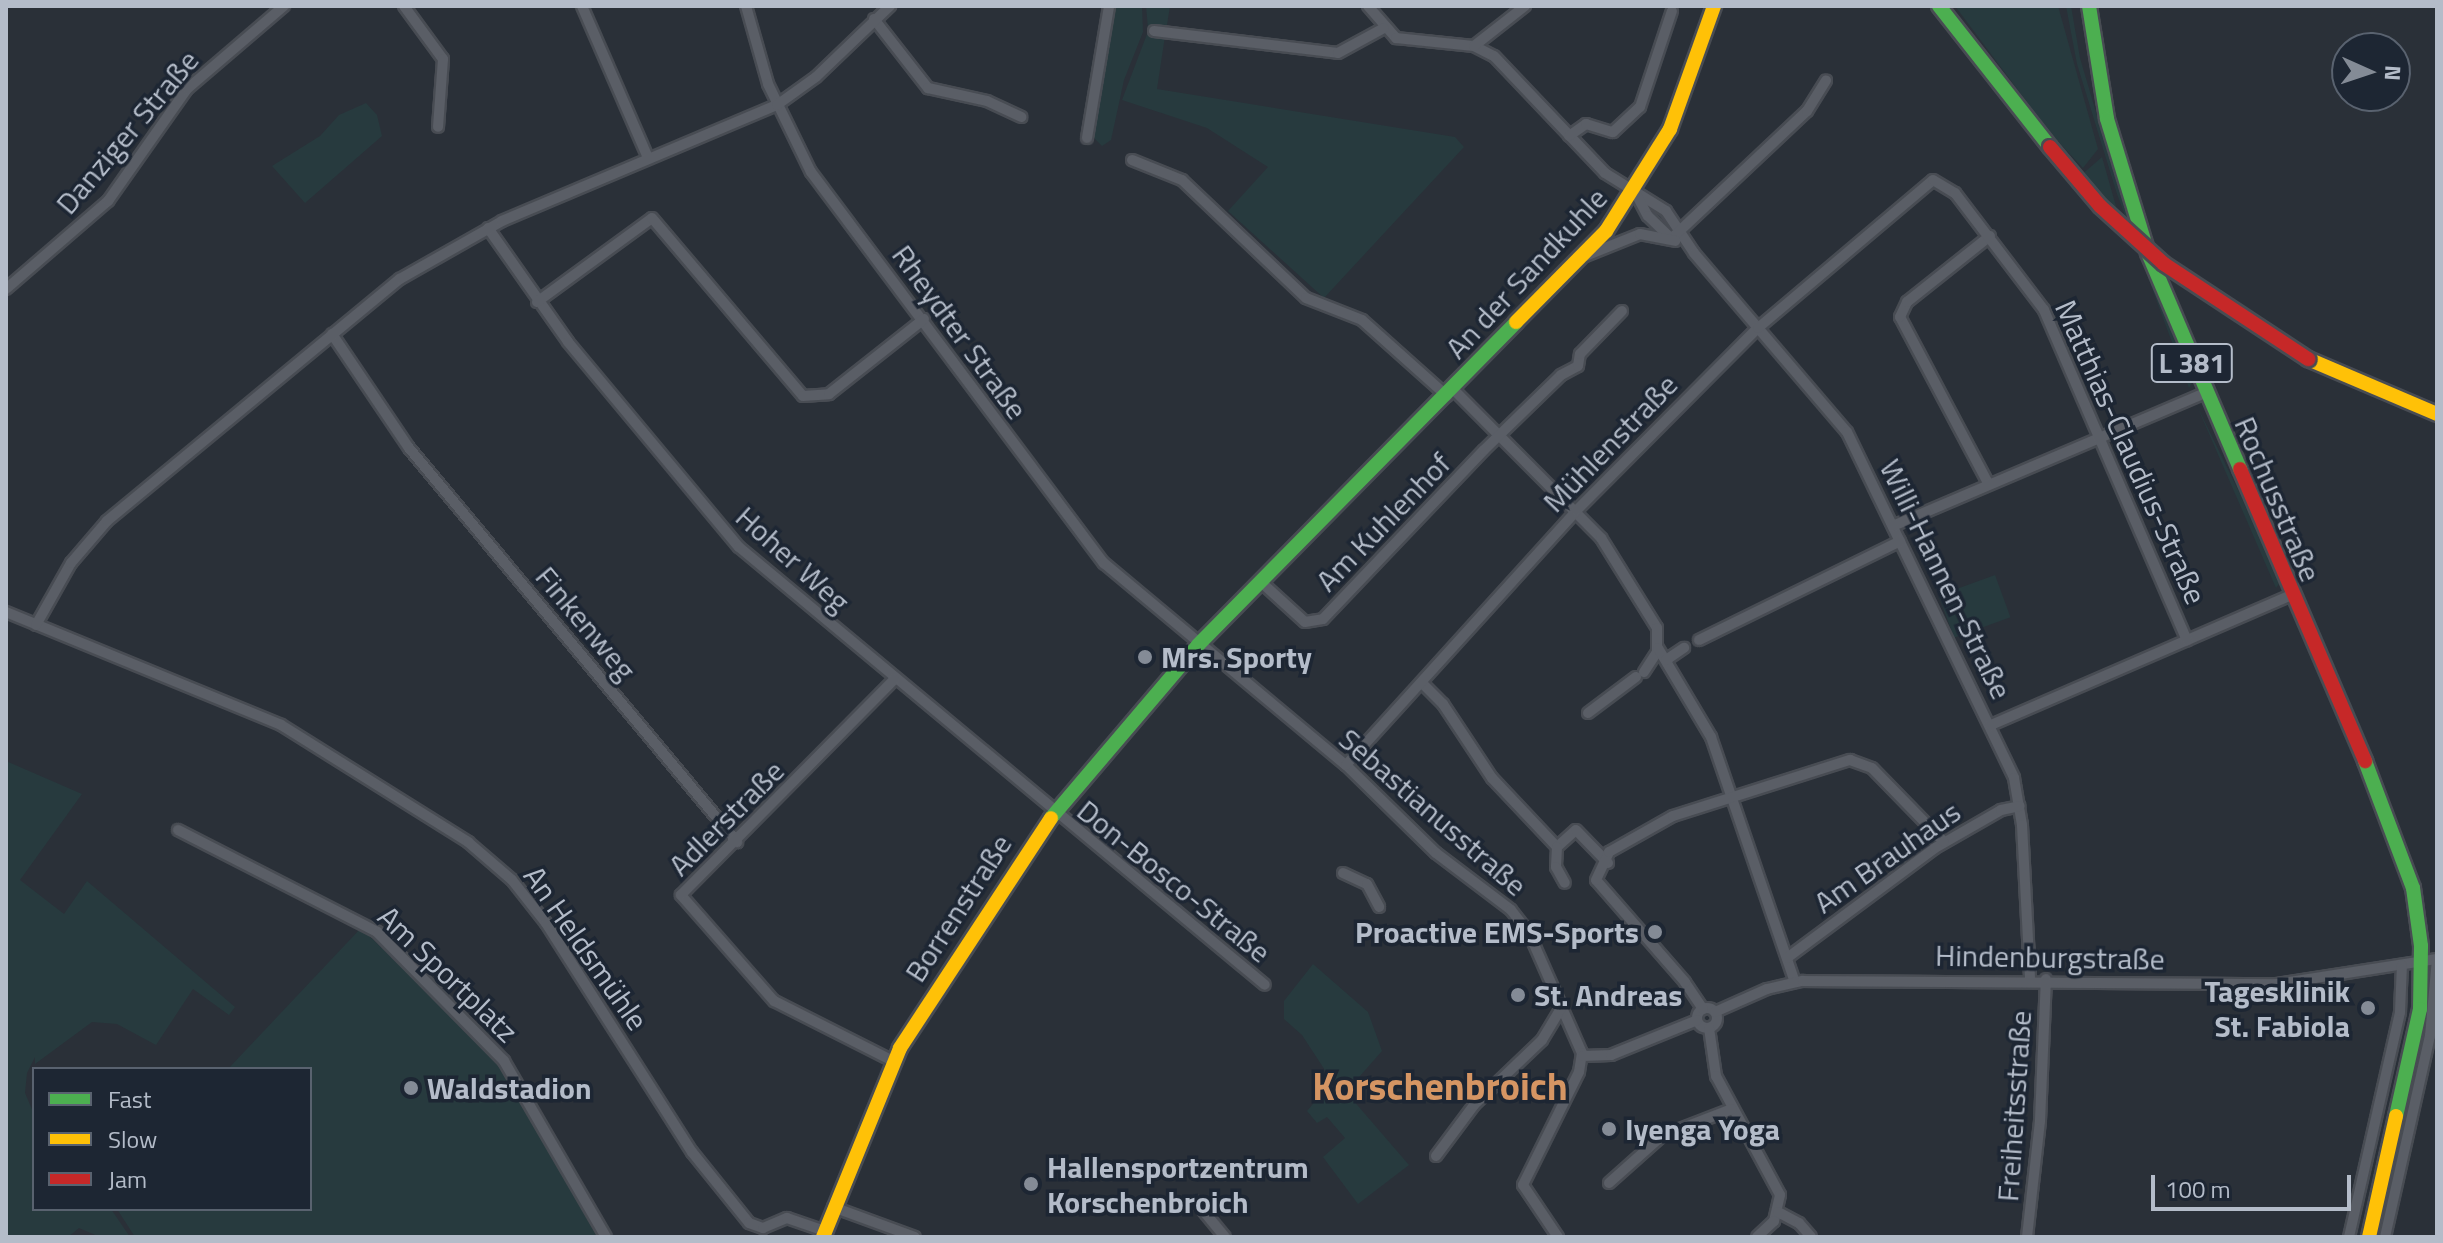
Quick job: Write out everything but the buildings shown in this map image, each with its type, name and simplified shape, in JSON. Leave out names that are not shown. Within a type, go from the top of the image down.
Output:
[{"type":"main road","name":"An der Sandkuhle","points":[[1198,645],[1583,257],[1635,192],[1678,112],[1714,6]]},
{"type":"main road","points":[[1939,6],[2100,206],[2164,264],[2308,359],[2437,414]]},
{"type":"main road","name":"Rochusstraße","points":[[2089,6],[2097,71],[2126,188],[2205,393],[2402,851],[2432,960]]},
{"type":"main road","name":"Borrenstraße","points":[[824,1234],[893,1061],[1053,814],[1198,645]]},
{"type":"main road","name":"L 381","points":[[2369,1237],[2432,960]]},
{"type":"street","name":"Danziger Straße","points":[[6,289],[108,201],[187,89],[284,6]]},
{"type":"street","points":[[404,6],[442,54],[438,127]]},
{"type":"street","points":[[582,6],[648,158]]},
{"type":"street","name":"Rheydter Straße","points":[[746,6],[777,105],[811,172],[1104,563],[1198,645]]},
{"type":"street","points":[[36,625],[71,563],[107,521],[415,269],[488,228],[777,105],[816,77],[890,6]]},
{"type":"street","points":[[1087,138],[1109,6]]},
{"type":"street","points":[[1368,6],[1384,28],[1406,41],[1474,46],[1499,61],[1605,173],[1635,192]]},
{"type":"street","points":[[1474,46],[1525,6]]},
{"type":"street","points":[[1569,136],[1586,124],[1613,132],[1642,105],[1672,11]]},
{"type":"street","points":[[874,19],[931,90],[987,101],[1022,117]]},
{"type":"street","points":[[1154,31],[1338,53],[1384,28]]},
{"type":"street","points":[[1676,235],[1807,111],[1826,81]]},
{"type":"street","name":"An der Sandkuhle","points":[[1132,160],[1182,180],[1306,298],[1362,320],[1451,393]]},
{"type":"street","name":"Matthias-Claudius-Straße","points":[[1933,180],[1949,187],[1990,236],[2044,310],[2101,435],[2187,640]]},
{"type":"street","name":"Mühlenstraße","points":[[1346,765],[1576,511],[1758,328],[1933,180]]},
{"type":"street","name":"Willi-Hannen-Straße","points":[[1635,192],[1648,216],[1676,235],[1694,253],[1847,432],[1991,725],[2020,806],[2030,979]]},
{"type":"street","points":[[537,302],[652,218],[803,396],[829,394],[924,319]]},
{"type":"street","name":"Hoher Weg","points":[[488,228],[537,302],[728,536],[1053,814]]},
{"type":"street","name":"Willi-Hannen-Straße","points":[[1583,257],[1634,235],[1676,235]]},
{"type":"street","points":[[1988,483],[1900,317],[1907,302],[1990,236]]},
{"type":"street","name":"Am Kuhlenhof","points":[[1261,582],[1302,621],[1319,621],[1500,435],[1561,375],[1578,366],[1580,354],[1622,311]]},
{"type":"street","name":"Finkenweg","points":[[332,334],[398,434],[737,842]]},
{"type":"street","points":[[1451,393],[1500,435],[1601,538],[1655,622],[1658,648],[1708,731],[1725,774],[1795,982]]},
{"type":"street","points":[[1893,526],[2205,393]]},
{"type":"street","points":[[1699,640],[1900,541]]},
{"type":"street","points":[[1991,725],[2291,595]]},
{"type":"street","name":"An Heldsmühle","points":[[6,612],[281,725],[468,842],[512,880],[546,923],[692,1152],[749,1223],[759,1228],[787,1218],[824,1234]]},
{"type":"street","name":"Sebastianusstraße","points":[[1198,645],[1346,765],[1440,857],[1515,914],[1533,940],[1583,1056]]},
{"type":"street","points":[[1588,713],[1640,675],[1658,648]]},
{"type":"street","points":[[1666,660],[1684,648]]},
{"type":"street","name":"Adlerstraße","points":[[893,1061],[771,999],[682,899],[683,888],[737,842],[894,680]]},
{"type":"street","points":[[1422,683],[1443,704],[1492,778],[1557,847]]},
{"type":"street","points":[[1757,1237],[1778,1212],[1777,1186],[1732,1109],[1713,1068],[1709,1028],[1685,982],[1596,880],[1608,863],[1609,852],[1636,834],[1709,804],[1833,763],[1859,761],[1872,768],[1944,842]]},
{"type":"street","name":"Am Brauhaus","points":[[1787,958],[1944,842],[2001,810],[2020,806]]},
{"type":"street","name":"Don-Bosco-Straße","points":[[1053,814],[1265,985]]},
{"type":"street","name":"Am Sportplatz","points":[[178,830],[377,932],[504,1061],[606,1237]]},
{"type":"street","points":[[1565,883],[1556,867],[1557,847],[1576,830],[1608,863]]},
{"type":"street","points":[[1343,873],[1367,884],[1379,907]]},
{"type":"street","points":[[2385,1237],[2428,1049],[2432,960]]},
{"type":"street","name":"Hindenburgstraße","points":[[1715,1012],[1795,982],[2046,979],[2277,984],[2432,960]]},
{"type":"street","points":[[2349,1237],[2400,1012],[2402,965]]},
{"type":"street","name":"Freiheitsstraße","points":[[2027,1237],[2042,1095],[2046,979]]},
{"type":"street","points":[[1436,1156],[1474,1105],[1542,1040],[1563,1005]]},
{"type":"street","points":[[1558,1237],[1523,1185],[1583,1056],[1614,1054],[1700,1014],[1715,1012],[1716,1024],[1709,1028]]},
{"type":"street","points":[[1609,1183],[1662,1136],[1732,1109]]},
{"type":"street","points":[[1196,1202],[1225,1237]]},
{"type":"street","points":[[833,1207],[915,1237]]},
{"type":"street","points":[[1778,1212],[1799,1223],[1811,1237]]},
{"type":"green space","points":[[1113,6],[1142,6],[1143,32],[1124,80],[1111,140],[1102,146],[1092,136]]},
{"type":"green space","points":[[1146,6],[1170,6],[1166,31],[1148,28]]},
{"type":"green space","points":[[1955,6],[2058,6],[2098,149],[2083,168],[2050,133]]},
{"type":"green space","points":[[2066,6],[2071,6],[2080,58],[2124,207],[2192,382],[2189,388],[2117,194],[2077,64]]},
{"type":"green space","points":[[1147,34],[1165,36],[1157,89],[1455,137],[1464,147],[1324,298],[1228,211],[1268,167],[1207,128],[1122,100]]},
{"type":"green space","points":[[366,103],[377,115],[382,136],[305,203],[272,166],[320,136],[339,115]]},
{"type":"green space","points":[[2102,157],[2121,224],[2079,177]]},
{"type":"green space","points":[[2197,406],[2240,494],[2279,584],[2276,588]]},
{"type":"green space","points":[[1995,575],[2010,617],[1954,638],[1939,596]]},
{"type":"green space","points":[[6,761],[82,794],[20,880],[64,914],[87,881],[235,1007],[229,1015],[193,989],[156,1045],[117,1024],[92,1022],[35,1064],[35,1057],[27,1073],[25,1093],[32,1109],[32,1211],[112,1211],[130,1237],[100,1237],[79,1228],[68,1237],[6,1237]]},
{"type":"green space","name":"Waldstadion","points":[[361,928],[500,1062],[597,1237],[135,1237],[118,1211],[312,1211],[312,1067],[230,1067]]},
{"type":"green space","points":[[1313,964],[1368,1012],[1382,1051],[1346,1092],[1409,1165],[1358,1204],[1323,1157],[1345,1138],[1327,1117],[1317,1123],[1307,1111],[1332,1081],[1302,1035],[1284,1019],[1284,1001]]},
{"type":"traffic: fast","points":[[1939,6],[2050,147]]},
{"type":"traffic: fast","points":[[2089,6],[2107,119],[2148,253],[2240,469]]},
{"type":"traffic: fast","points":[[1051,818],[1198,645],[1516,322]]},
{"type":"traffic: fast","points":[[2365,761],[2413,888],[2421,946],[2420,1009],[2396,1116]]},
{"type":"traffic: slow","points":[[1516,322],[1606,231],[1670,129],[1714,6]]},
{"type":"traffic: slow","points":[[2308,359],[2437,414]]},
{"type":"traffic: slow","points":[[823,1237],[900,1048],[1051,818]]},
{"type":"traffic: slow","points":[[2369,1237],[2396,1116]]},
{"type":"traffic: jam","points":[[2050,147],[2100,206],[2164,264],[2308,359]]},
{"type":"traffic: jam","points":[[2240,469],[2365,761]]},
{"type":"place","name":"Mrs. Sporty","points":[[1145,657]]},
{"type":"place","name":"Proactive EMS-Sports","points":[[1655,932]]},
{"type":"place","name":"St. Andreas","points":[[1518,995]]},
{"type":"place","name":"Tagesklinik St. Fabiola","points":[[2368,1008]]},
{"type":"place","name":"Waldstadion","points":[[411,1088]]},
{"type":"place","name":"Iyenga Yoga","points":[[1609,1129]]},
{"type":"place","name":"Hallensportzentrum Korschenbroich","points":[[1031,1184]]},
{"type":"district","name":"Korschenbroich","points":[[1440,1087]]}]
